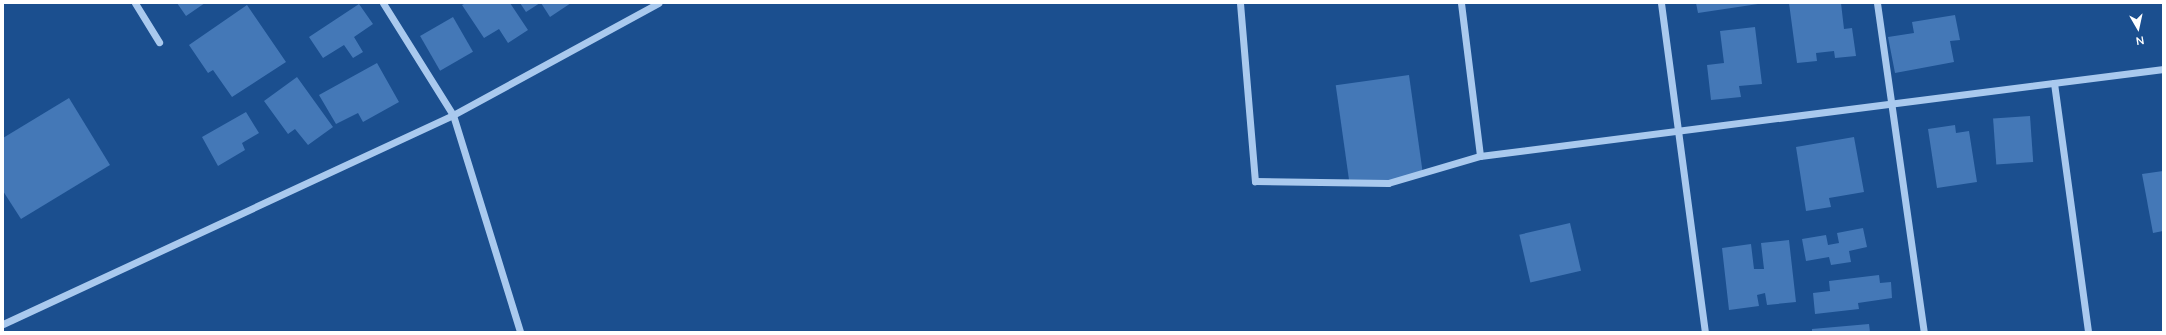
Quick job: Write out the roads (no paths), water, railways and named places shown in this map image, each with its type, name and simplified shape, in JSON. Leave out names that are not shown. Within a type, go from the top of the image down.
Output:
[{"type":"street","points":[[135,3],[160,42]]},
{"type":"street","points":[[382,3],[454,115],[520,332]]},
{"type":"street","points":[[3,324],[454,115],[658,3]]},
{"type":"street","points":[[1240,3],[1256,181],[1388,183],[1480,156],[2163,69]]},
{"type":"street","points":[[1461,3],[1480,156]]},
{"type":"street","points":[[1661,3],[1705,332]]},
{"type":"street","points":[[1877,3],[1893,104],[1924,332]]},
{"type":"street","points":[[2054,83],[2088,332]]}]
